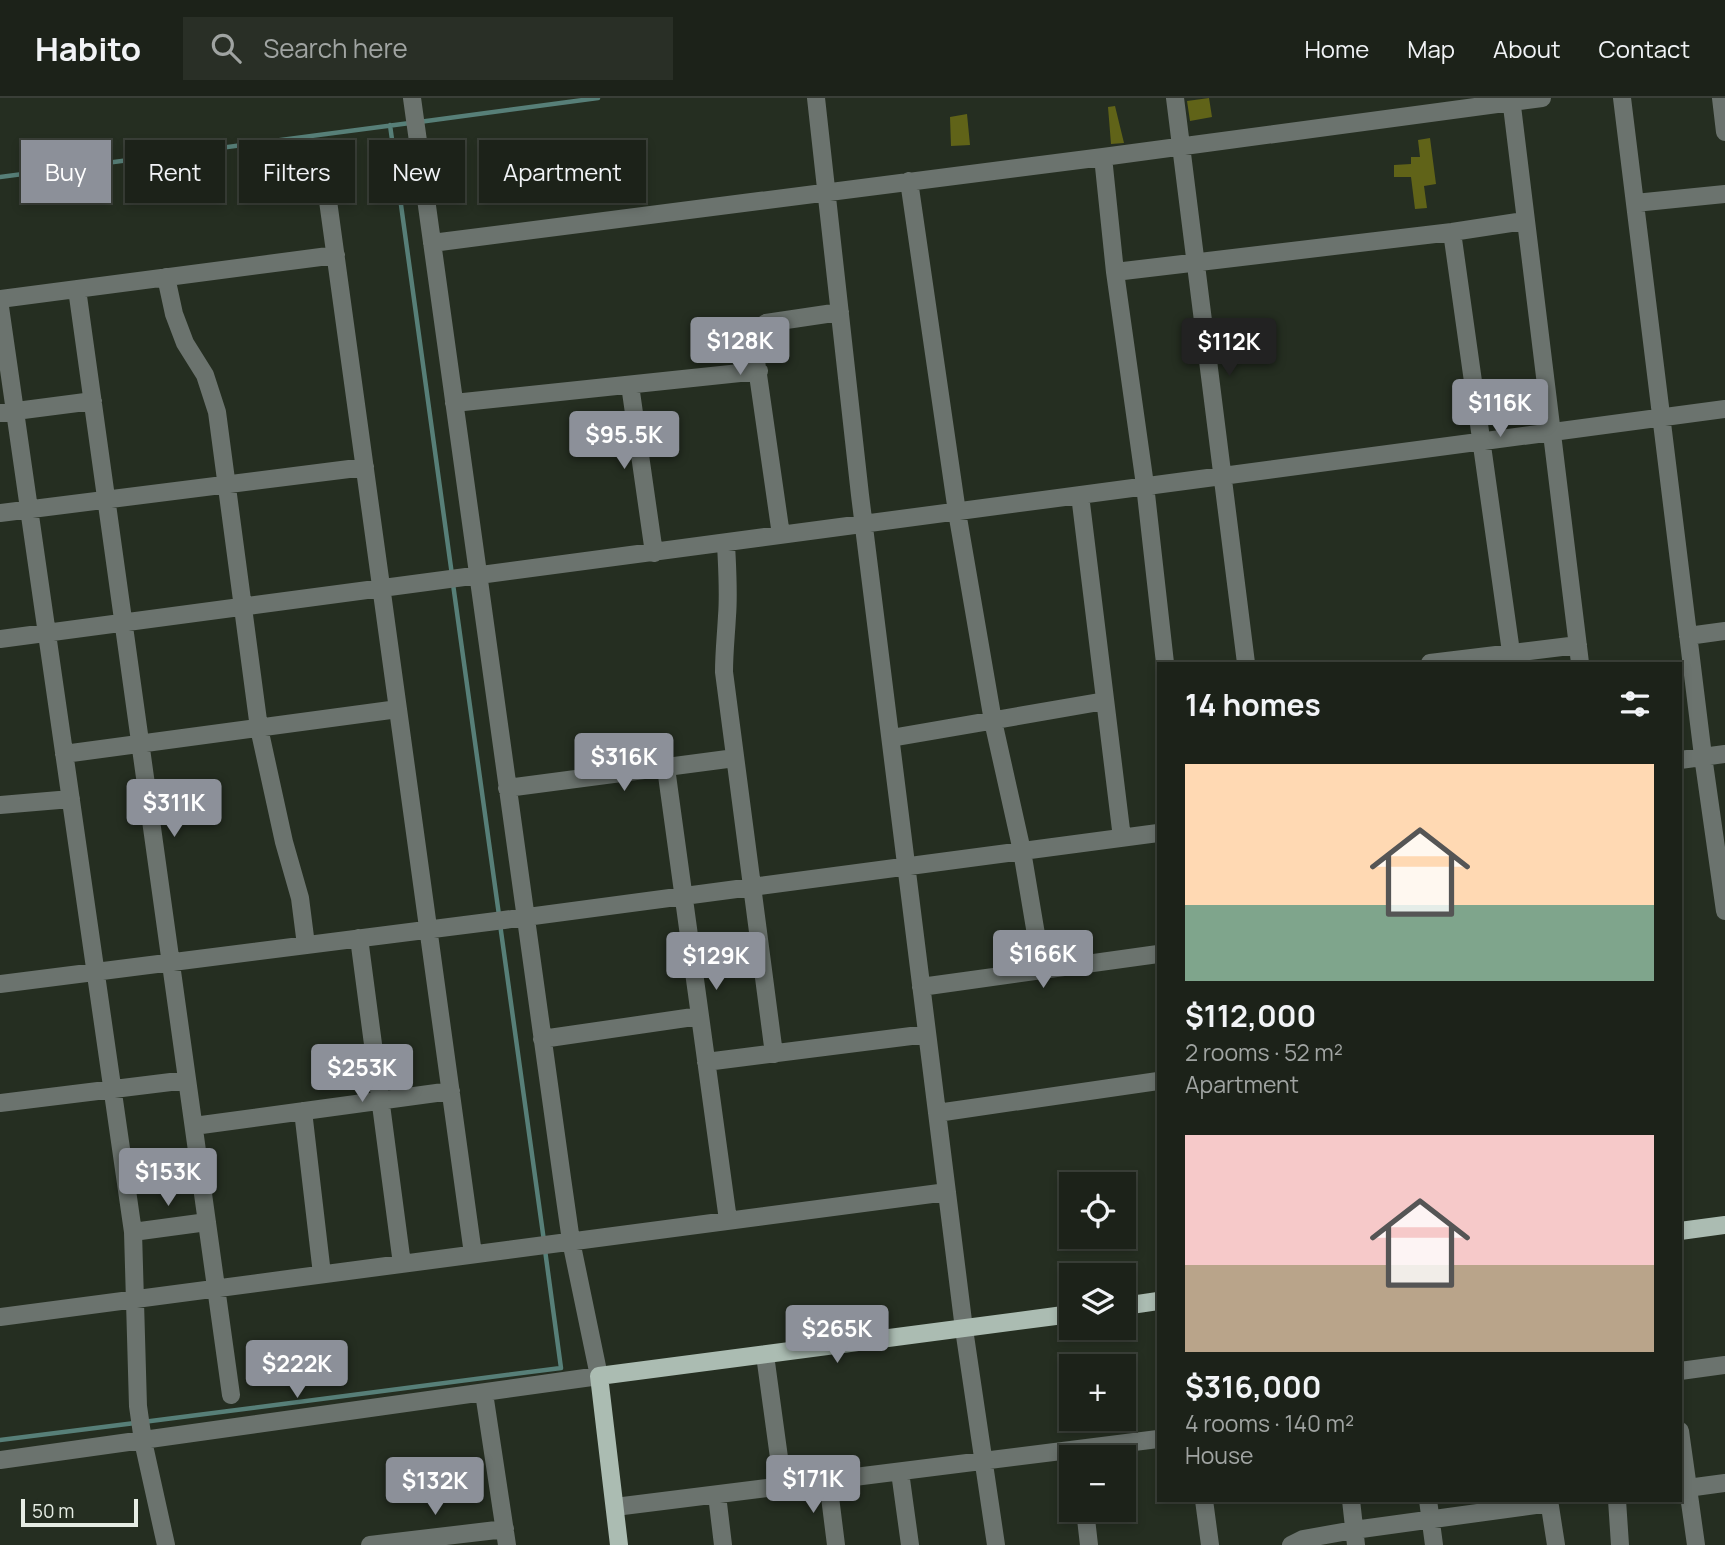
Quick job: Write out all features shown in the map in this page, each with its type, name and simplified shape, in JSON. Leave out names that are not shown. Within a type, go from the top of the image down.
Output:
[{"type":"main road","points":[[1682,1231],[1725,1225]]},
{"type":"main road","points":[[1136,1304],[1157,1301]]},
{"type":"main road","points":[[619,1545],[599,1376],[1059,1316]]},
{"type":"street","points":[[816,98],[864,524],[921,987],[964,1329],[996,1545]]},
{"type":"street","points":[[1175,98],[1246,662]]},
{"type":"street","points":[[432,243],[1542,98]]},
{"type":"street","points":[[1622,98],[1703,757],[1725,911]]},
{"type":"street","points":[[1720,98],[1725,132]]},
{"type":"street","points":[[1511,100],[1580,662]]},
{"type":"street","points":[[0,1460],[599,1376],[571,1241],[413,106]]},
{"type":"street","points":[[1103,157],[1115,272],[1145,485],[1164,662]]},
{"type":"street","points":[[909,181],[957,512],[993,721],[1022,851],[1042,970]]},
{"type":"street","points":[[1635,203],[1725,194]]},
{"type":"street","points":[[329,203],[473,1254]]},
{"type":"street","points":[[1115,272],[1524,221]]},
{"type":"street","points":[[1452,232],[1511,652]]},
{"type":"street","points":[[0,299],[336,255]]},
{"type":"street","points":[[166,277],[181,334],[205,375],[217,412],[259,727],[284,842],[300,898],[306,945]]},
{"type":"street","points":[[77,289],[231,1395]]},
{"type":"street","points":[[0,307],[7,412],[29,510],[134,1232],[138,1397],[143,1441],[166,1545]]},
{"type":"street","points":[[781,536],[753,340],[757,331],[766,323],[840,312]]},
{"type":"street","points":[[454,403],[759,371]]},
{"type":"street","points":[[630,385],[654,552]]},
{"type":"street","points":[[7,412],[93,401]]},
{"type":"street","points":[[0,639],[1725,409]]},
{"type":"street","points":[[0,513],[365,467]]},
{"type":"street","points":[[1080,495],[1122,838]]},
{"type":"street","points":[[726,543],[728,587],[723,645],[724,672],[774,1054]]},
{"type":"street","points":[[1688,636],[1725,631]]},
{"type":"street","points":[[1437,662],[1578,645]]},
{"type":"street","points":[[891,738],[1105,701]]},
{"type":"street","points":[[64,754],[398,709]]},
{"type":"street","points":[[1682,760],[1725,754]]},
{"type":"street","points":[[507,788],[735,758]]},
{"type":"street","points":[[666,768],[728,1220]]},
{"type":"street","points":[[0,805],[71,799]]},
{"type":"street","points":[[0,984],[525,918],[1157,833]]},
{"type":"street","points":[[359,939],[402,1264]]},
{"type":"street","points":[[921,987],[1157,954]]},
{"type":"street","points":[[542,1039],[700,1016]]},
{"type":"street","points":[[706,1062],[927,1034]]},
{"type":"street","points":[[0,1103],[187,1080]]},
{"type":"street","points":[[937,1113],[1157,1081]]},
{"type":"street","points":[[194,1126],[451,1091]]},
{"type":"street","points":[[303,1111],[322,1275]]},
{"type":"street","points":[[0,1317],[947,1192]]},
{"type":"street","points":[[134,1232],[207,1222]]},
{"type":"street","points":[[765,1355],[783,1487]]},
{"type":"street","points":[[1682,1371],[1725,1365]]},
{"type":"street","points":[[370,1545],[506,1537],[484,1393]]},
{"type":"street","points":[[1124,1445],[1157,1439]]},
{"type":"street","points":[[615,1507],[984,1461],[1059,1455]]},
{"type":"street","points":[[1682,1460],[1684,1489],[1696,1545]]},
{"type":"street","points":[[900,1472],[910,1545]]},
{"type":"street","points":[[828,1481],[836,1545]]},
{"type":"street","points":[[1684,1489],[1725,1483]]},
{"type":"street","points":[[717,1495],[723,1545]]},
{"type":"street","points":[[1204,1502],[1210,1545]]},
{"type":"street","points":[[1351,1502],[1355,1538]]},
{"type":"street","points":[[1429,1502],[1434,1545]]},
{"type":"street","points":[[1291,1545],[1303,1539],[1355,1538],[1431,1519],[1550,1502],[1556,1545]]},
{"type":"street","points":[[1617,1502],[1620,1545]]},
{"type":"street","points":[[1086,1522],[1089,1545]]},
{"type":"building","points":[[1209,98],[1212,117],[1190,121],[1187,101]]},
{"type":"building","points":[[1115,106],[1124,143],[1111,144],[1108,107]]},
{"type":"building","points":[[967,114],[970,145],[951,146],[950,117]]},
{"type":"building","points":[[1430,138],[1436,184],[1424,186],[1427,208],[1415,209],[1411,177],[1394,177],[1394,165],[1411,164],[1411,157],[1420,157],[1418,140]]},
{"type":"waterway","points":[[419,122],[598,98]]},
{"type":"waterway","points":[[0,177],[410,123]]},
{"type":"waterway","points":[[390,125],[452,575]]},
{"type":"waterway","points":[[453,584],[499,915]]},
{"type":"waterway","points":[[500,924],[544,1241]]},
{"type":"waterway","points":[[143,1422],[561,1368],[545,1250]]},
{"type":"waterway","points":[[0,1440],[135,1423]]}]
